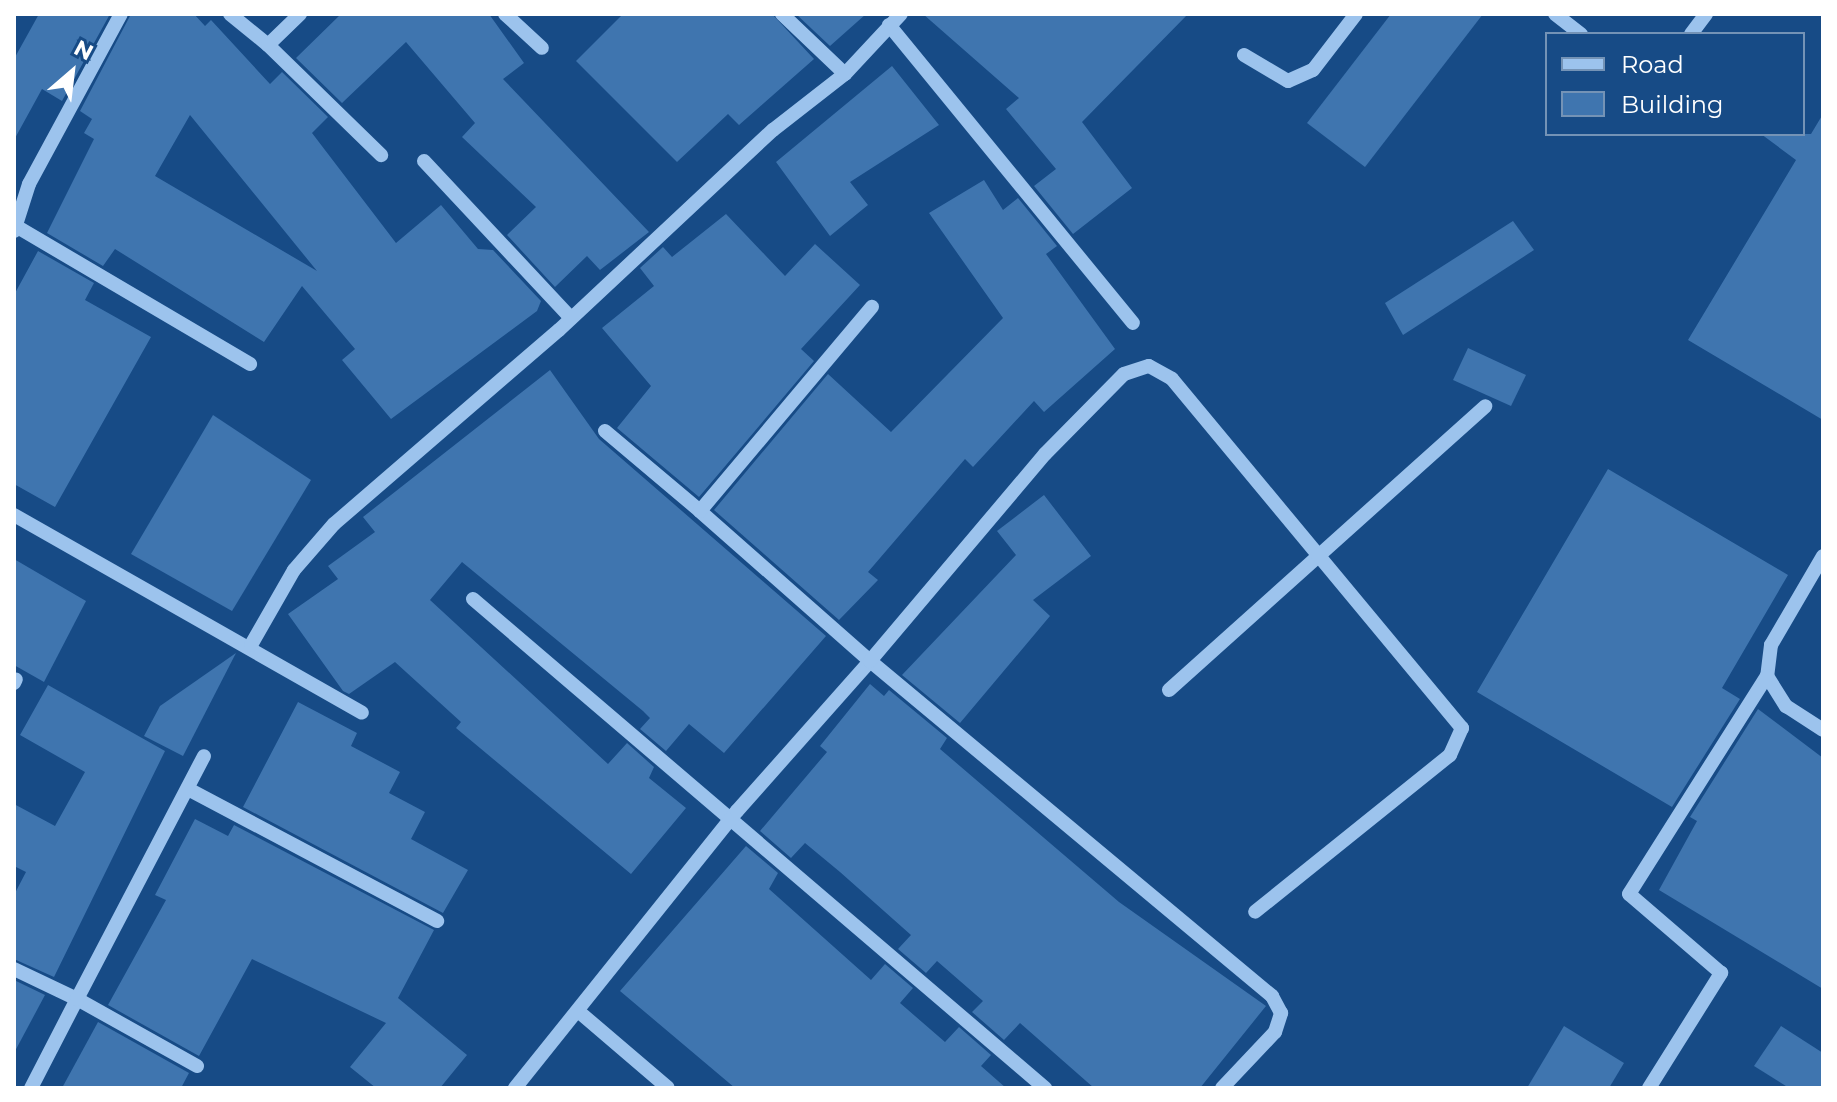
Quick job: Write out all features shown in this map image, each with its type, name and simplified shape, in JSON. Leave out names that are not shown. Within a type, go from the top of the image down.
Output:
[{"type":"street","points":[[121,14],[29,184],[15,227],[250,364]]},
{"type":"street","points":[[230,14],[268,45],[381,155]]},
{"type":"street","points":[[268,45],[300,14]]},
{"type":"street","points":[[505,14],[542,48]]},
{"type":"street","points":[[782,14],[845,74]]},
{"type":"street","points":[[251,645],[294,570],[334,524],[571,318],[773,130],[845,74],[901,14]]},
{"type":"street","points":[[1244,55],[1288,81],[1313,70],[1356,14]]},
{"type":"street","points":[[1555,14],[1578,32]]},
{"type":"street","points":[[1692,32],[1706,14]]},
{"type":"street","points":[[889,25],[1133,323]]},
{"type":"street","points":[[424,161],[571,318]]},
{"type":"street","points":[[700,511],[872,307]]},
{"type":"street","points":[[515,1088],[729,822],[1045,454],[1124,374],[1149,366],[1172,379],[1315,557],[1462,728],[1460,742],[1255,912]]},
{"type":"street","points":[[1169,690],[1485,406]]},
{"type":"street","points":[[605,431],[870,661],[1272,996],[1281,1013],[1275,1032],[1222,1088]]},
{"type":"street","points":[[14,515],[251,645],[362,713]]},
{"type":"street","points":[[1649,1088],[1721,973],[1629,894],[1767,676],[1771,645],[1823,556]]},
{"type":"street","points":[[473,599],[729,822],[1045,1088]]},
{"type":"street","points":[[1767,676],[1786,706],[1823,730]]},
{"type":"street","points":[[31,1088],[204,756]]},
{"type":"street","points":[[188,789],[437,921]]},
{"type":"street","points":[[14,969],[77,999],[197,1066]]},
{"type":"street","points":[[578,1011],[668,1088]]},
{"type":"building","points":[[39,14],[110,14],[62,101],[42,89],[14,140],[14,59]]},
{"type":"building","points":[[131,14],[194,14],[205,26],[211,20],[270,84],[282,72],[328,117],[312,133],[396,243],[441,205],[478,249],[493,250],[541,301],[537,311],[391,419],[342,360],[355,349],[302,286],[264,342],[115,249],[103,266],[47,233],[94,139],[84,133],[92,119],[80,111]],"holes":[[[190,115],[317,271],[155,176]]]},
{"type":"building","points":[[341,14],[489,14],[524,63],[503,79],[649,232],[600,270],[587,256],[555,287],[507,235],[536,207],[462,137],[475,123],[406,42],[342,103],[296,58]]},
{"type":"building","points":[[623,14],[772,14],[814,59],[739,125],[728,114],[677,162],[576,61]]},
{"type":"building","points":[[796,14],[866,14],[830,46]]},
{"type":"building","points":[[923,14],[1188,14],[1082,122],[1132,188],[1073,234],[1034,186],[1056,169],[1006,109],[1019,98]]},
{"type":"building","points":[[1391,14],[1483,14],[1365,167],[1307,123]]},
{"type":"building","points":[[892,66],[939,125],[850,182],[868,205],[830,236],[776,162]]},
{"type":"building","points":[[1823,114],[1823,420],[1688,340],[1796,160],[1764,136],[1811,134]]},
{"type":"building","points":[[984,180],[1003,210],[1018,198],[1057,246],[1046,254],[1115,349],[1044,412],[1034,401],[973,467],[965,459],[868,572],[878,580],[839,620],[714,510],[828,374],[891,432],[1003,318],[929,213]]},
{"type":"building","points":[[726,214],[785,276],[815,244],[860,285],[801,349],[814,361],[699,497],[617,428],[651,386],[602,328],[654,286],[640,268],[663,247],[672,257]]},
{"type":"building","points":[[1513,221],[1534,250],[1403,335],[1385,303]]},
{"type":"building","points":[[38,251],[94,283],[85,300],[151,337],[55,507],[14,484],[14,295]]},
{"type":"building","points":[[1468,348],[1526,375],[1511,406],[1453,380]]},
{"type":"building","points":[[550,370],[599,439],[826,636],[724,753],[689,724],[666,751],[640,729],[650,718],[643,711],[462,562],[430,600],[608,764],[627,743],[654,767],[649,778],[686,808],[631,874],[456,728],[461,722],[395,662],[349,694],[343,691],[288,614],[338,579],[328,566],[375,532],[363,517]]},
{"type":"building","points":[[213,415],[311,480],[232,611],[131,554]]},
{"type":"building","points":[[1608,469],[1788,575],[1722,688],[1740,699],[1672,807],[1477,692]]},
{"type":"building","points":[[1044,495],[1091,556],[1033,600],[1050,616],[960,723],[902,675],[1016,555],[997,531]]},
{"type":"building","points":[[14,559],[86,601],[44,682],[14,665]]},
{"type":"building","points":[[236,653],[183,756],[144,736],[160,706]]},
{"type":"building","points":[[870,684],[884,696],[889,690],[947,738],[940,749],[1119,902],[1266,1006],[1200,1088],[1094,1088],[1020,1023],[1004,1040],[972,1012],[983,1001],[937,961],[926,973],[898,949],[911,935],[840,872],[805,843],[791,858],[760,831],[827,752],[820,746]]},
{"type":"building","points":[[48,685],[165,751],[54,977],[14,959],[14,895],[26,872],[14,866],[14,804],[55,826],[85,772],[20,735]]},
{"type":"building","points":[[298,702],[357,733],[351,746],[400,772],[389,793],[425,812],[411,839],[468,870],[443,913],[243,807]]},
{"type":"building","points":[[1758,709],[1823,758],[1823,989],[1659,890],[1697,821],[1690,817]]},
{"type":"building","points":[[195,819],[228,836],[234,825],[434,930],[398,998],[467,1055],[440,1088],[376,1088],[350,1067],[386,1023],[252,959],[199,1056],[108,1005],[166,900],[155,895]]},
{"type":"building","points":[[746,846],[778,873],[769,889],[871,980],[885,964],[913,988],[900,1003],[945,1042],[959,1027],[991,1055],[981,1066],[1006,1088],[735,1088],[620,991]]},
{"type":"building","points":[[14,980],[45,995],[14,1053]]},
{"type":"building","points":[[98,1022],[189,1073],[181,1088],[62,1088]]},
{"type":"building","points":[[1564,1026],[1624,1063],[1609,1088],[1527,1088]]},
{"type":"building","points":[[1781,1026],[1823,1053],[1823,1088],[1789,1088],[1754,1066]]}]
